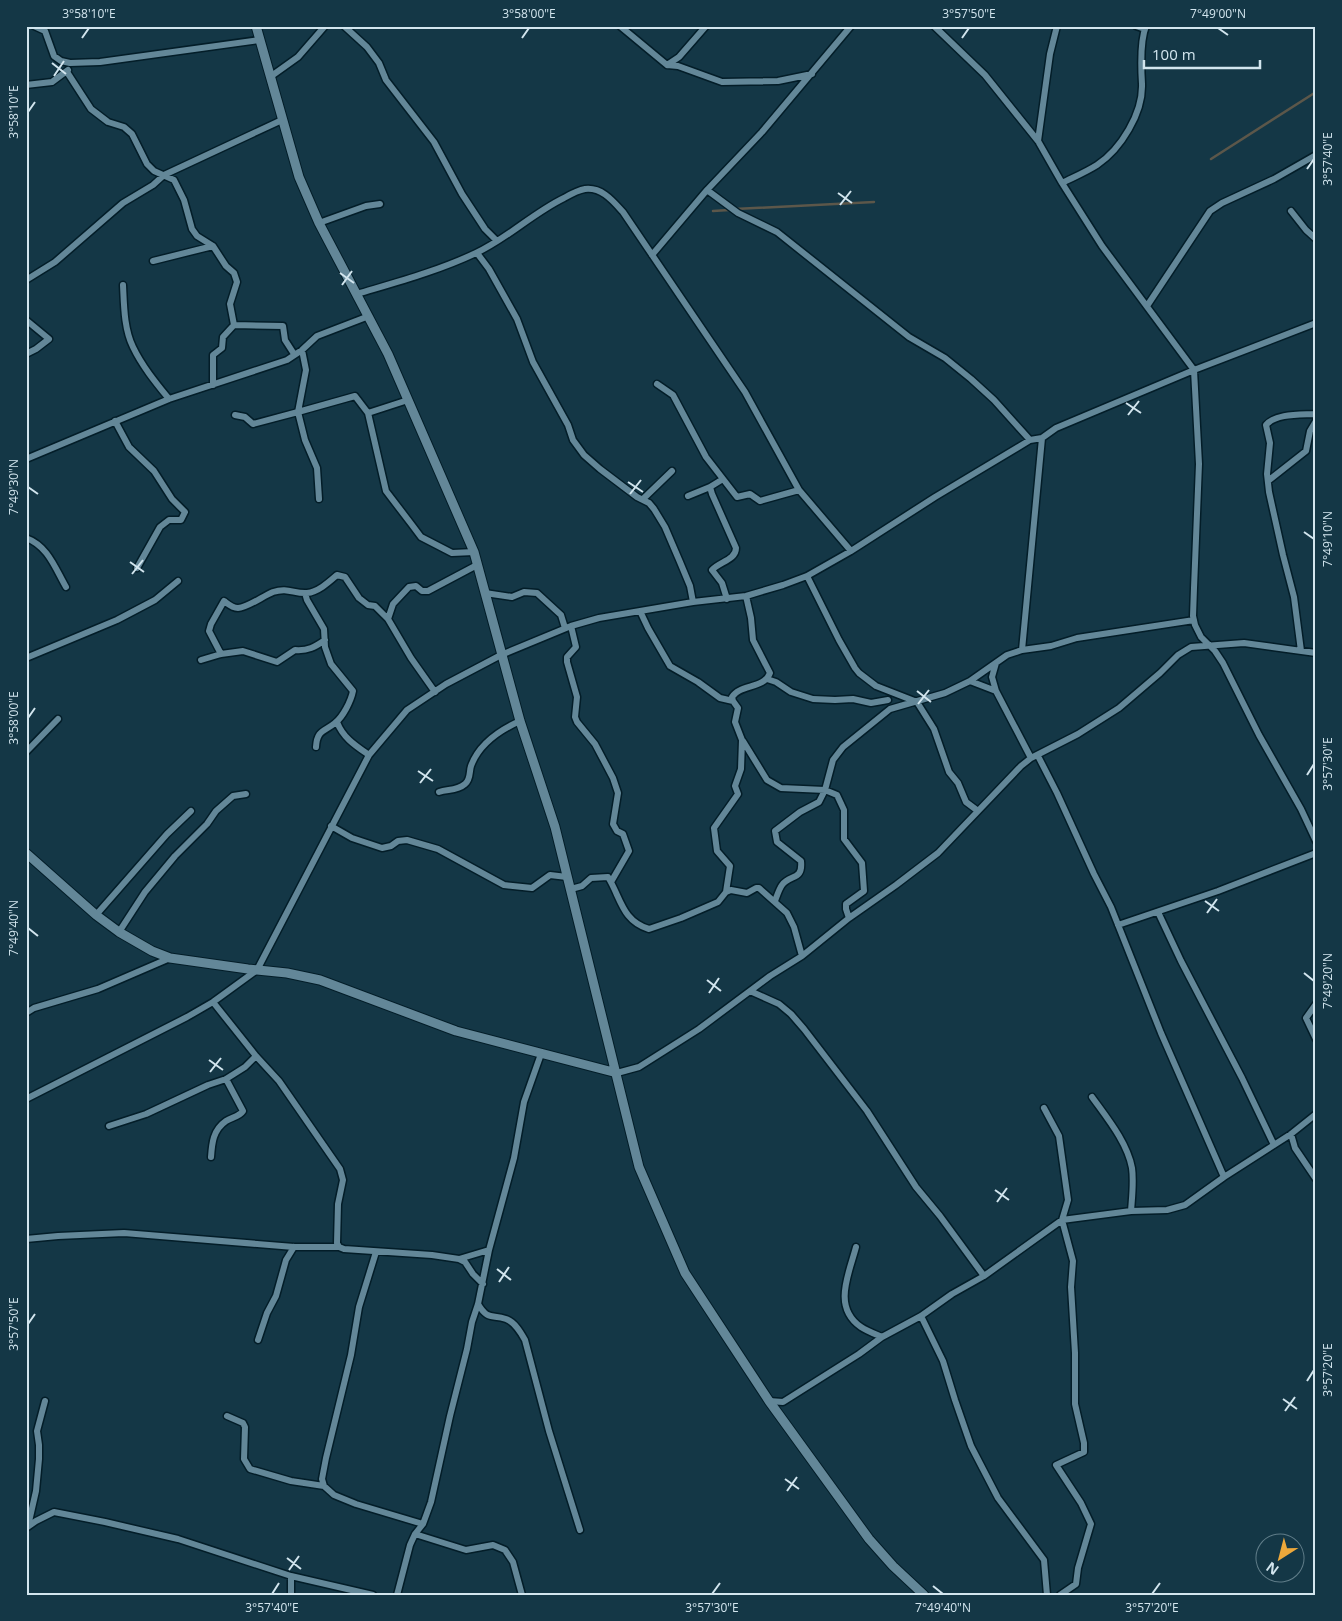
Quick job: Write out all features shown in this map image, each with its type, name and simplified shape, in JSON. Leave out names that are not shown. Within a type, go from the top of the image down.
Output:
[{"type":"main road","points":[[256,26],[299,177],[319,223],[369,316],[474,552],[520,721],[555,826],[639,1167],[685,1273],[769,1401],[869,1539],[893,1566],[924,1595]]},
{"type":"main road","points":[[26,853],[96,915],[119,932],[152,951],[170,958],[287,973],[320,980],[456,1031],[617,1074]]},
{"type":"street","points":[[34,26],[45,31],[54,56],[61,61],[70,63],[100,62],[259,40]]},
{"type":"street","points":[[270,77],[298,57],[325,26]]},
{"type":"street","points":[[344,26],[367,47],[379,63],[386,80],[434,142],[462,194],[485,228],[497,241]]},
{"type":"street","points":[[620,26],[668,65],[678,66],[722,82],[778,80],[812,74]]},
{"type":"street","points":[[668,65],[679,57],[706,26]]},
{"type":"street","points":[[652,255],[707,190],[762,132],[851,26]]},
{"type":"street","points":[[934,26],[985,75],[1038,141],[1102,246],[1194,370],[1199,464],[1194,620],[1201,636],[1223,663],[1259,735],[1301,809],[1316,841]]},
{"type":"street","points":[[1038,141],[1050,54],[1056,26]]},
{"type":"street","points":[[1062,183],[1103,160],[1135,119],[1140,104],[1145,28],[1136,26]]},
{"type":"street","points":[[26,85],[52,82],[67,72],[70,63]]},
{"type":"street","points":[[67,72],[91,110],[108,122],[128,130],[132,134],[147,164],[154,171],[174,180],[184,200],[192,229],[197,236],[213,246],[226,266],[234,273],[236,282],[230,304],[234,325]]},
{"type":"street","points":[[26,280],[55,262],[123,203],[153,185],[164,175],[282,120]]},
{"type":"street","points":[[1147,306],[1210,212],[1222,203],[1274,179],[1316,155]]},
{"type":"street","points":[[174,180],[184,166]]},
{"type":"street","points":[[357,294],[430,272],[477,253],[553,203],[584,189],[600,191],[614,201],[745,392],[799,490],[851,551]]},
{"type":"street","points":[[707,190],[738,213],[777,232],[909,337],[945,358],[994,400],[1030,440]]},
{"type":"street","points":[[319,223],[366,206],[380,204]]},
{"type":"street","points":[[1291,211],[1316,239]]},
{"type":"street","points":[[154,262],[213,246]]},
{"type":"street","points":[[477,253],[489,269],[517,319],[533,362],[568,426],[573,440],[584,455],[600,469],[654,509],[665,527],[690,586],[693,602]]},
{"type":"street","points":[[123,286],[126,323],[132,346],[151,377],[169,399]]},
{"type":"street","points":[[26,459],[169,399],[287,360],[302,350],[317,336],[369,316]]},
{"type":"street","points":[[26,320],[49,339],[36,350],[26,354]]},
{"type":"street","points":[[26,1099],[213,1002],[257,970],[369,755],[407,710],[446,684],[501,655],[568,627],[599,618],[693,602],[746,596],[807,576],[851,551],[935,497],[1030,440],[1042,438],[1056,428],[1194,370],[1316,323]]},
{"type":"street","points":[[234,325],[283,326],[285,340],[294,354]]},
{"type":"street","points":[[213,385],[213,355],[222,348],[224,337],[234,325]]},
{"type":"street","points":[[302,350],[306,370],[298,412],[305,440],[317,468],[319,499]]},
{"type":"street","points":[[658,384],[673,395],[706,457],[737,496],[750,494],[758,500],[799,490]]},
{"type":"street","points":[[235,415],[245,417],[253,424],[355,396],[368,413],[386,491],[421,537],[452,553],[474,552]]},
{"type":"street","points":[[368,413],[408,400]]},
{"type":"street","points":[[1301,651],[1294,597],[1283,555],[1268,481],[1270,443],[1266,425],[1270,421],[1288,416],[1316,414]]},
{"type":"street","points":[[115,421],[129,447],[154,472],[172,499],[185,512],[181,520],[169,520],[160,527],[137,568]]},
{"type":"street","points":[[1268,481],[1306,451],[1310,431],[1316,421]]},
{"type":"street","points":[[1022,650],[1042,438]]},
{"type":"street","points":[[643,499],[672,471]]},
{"type":"street","points":[[688,496],[710,487],[723,479]]},
{"type":"street","points":[[710,487],[715,503],[736,548],[736,552],[731,558],[716,565],[712,570],[722,583],[727,599]]},
{"type":"street","points":[[26,538],[36,542],[46,552],[66,587]]},
{"type":"street","points":[[388,619],[393,604],[409,587],[416,586],[422,592],[428,591],[477,565]]},
{"type":"street","points":[[221,654],[209,631],[224,601],[233,608],[240,609],[271,593],[282,590],[305,593],[313,592],[337,575],[341,575],[345,577],[364,602],[375,606],[388,619],[434,692]]},
{"type":"street","points":[[807,576],[855,668],[876,686],[916,702],[934,729],[949,772],[958,784],[966,802],[978,811]]},
{"type":"street","points":[[26,658],[117,620],[155,600],[178,581]]},
{"type":"street","points":[[485,593],[512,597],[524,592],[537,593],[561,615],[568,627],[576,647],[566,662],[577,697],[575,717],[595,744],[613,778],[618,793],[613,824],[617,831],[623,834],[630,851],[611,882]]},
{"type":"street","points":[[305,593],[324,629],[325,647],[331,664],[353,691],[351,700],[337,722],[320,733],[316,747]]},
{"type":"street","points":[[733,701],[734,694],[767,679],[770,674],[753,640],[746,596]]},
{"type":"street","points":[[640,611],[670,666],[698,682],[720,698],[733,701],[738,708],[735,722],[742,740],[767,780],[782,788],[825,790],[837,795],[844,810],[844,839],[862,863],[864,891],[846,904],[849,918]]},
{"type":"street","points":[[775,901],[782,884],[797,876],[802,869],[801,861],[777,842],[775,831],[800,812],[818,802],[825,790],[833,760],[843,746],[890,709],[945,693],[970,681],[1007,655],[1022,650],[1050,646],[1077,638],[1194,620]]},
{"type":"street","points":[[201,660],[221,654],[243,652],[278,662],[296,650],[305,651],[325,640]]},
{"type":"street","points":[[617,1074],[640,1066],[700,1029],[770,976],[802,956],[849,918],[938,852],[1006,781],[1034,757],[1078,734],[1119,708],[1178,655],[1191,647],[1244,643],[1316,653]]},
{"type":"street","points":[[996,663],[992,677],[996,691],[1057,793],[1118,924],[1161,1033],[1224,1177]]},
{"type":"street","points":[[767,679],[776,682],[791,692],[813,699],[853,699],[871,703],[888,700]]},
{"type":"street","points":[[970,681],[996,691]]},
{"type":"street","points":[[888,691],[890,709]]},
{"type":"street","points":[[26,752],[58,720]]},
{"type":"street","points":[[439,792],[458,788],[466,783],[470,776],[470,767],[483,746],[506,728],[520,721]]},
{"type":"street","points":[[337,722],[340,729],[353,745],[369,755]]},
{"type":"street","points":[[571,889],[582,886],[591,878],[608,877],[617,899],[630,919],[650,929],[718,902],[726,892],[730,866],[717,851],[714,828],[738,794],[735,786],[740,769],[742,740]]},
{"type":"street","points":[[119,932],[145,892],[175,856],[207,824],[216,811],[233,796],[246,794]]},
{"type":"street","points":[[96,915],[167,834],[190,811]]},
{"type":"street","points":[[331,826],[352,838],[382,848],[407,840],[438,849],[504,886],[532,888],[550,875],[568,877]]},
{"type":"street","points":[[1118,924],[1218,891],[1316,853]]},
{"type":"street","points":[[726,892],[731,890],[747,893],[759,888],[775,901],[787,912],[794,927],[802,956]]},
{"type":"street","points":[[1158,912],[1274,1145]]},
{"type":"street","points":[[26,1013],[34,1008],[98,988],[170,958]]},
{"type":"street","points":[[750,991],[779,1004],[804,1029],[867,1111],[916,1186],[984,1276]]},
{"type":"street","points":[[213,1002],[256,1056],[280,1081],[340,1169],[343,1180],[338,1204],[336,1243],[338,1247]]},
{"type":"street","points":[[1316,1004],[1306,1018],[1316,1039]]},
{"type":"street","points":[[398,1595],[410,1545],[415,1534],[424,1524],[432,1502],[450,1416],[483,1284],[489,1250],[514,1158],[524,1102],[541,1054]]},
{"type":"street","points":[[109,1126],[146,1114],[208,1085],[226,1079],[246,1066],[256,1056]]},
{"type":"street","points":[[211,1157],[214,1136],[226,1121],[243,1111],[226,1079]]},
{"type":"street","points":[[1092,1097],[1115,1130],[1131,1167],[1131,1211]]},
{"type":"street","points":[[1044,1108],[1059,1136],[1068,1200],[1062,1220],[1073,1260],[1071,1288],[1075,1353],[1075,1404],[1084,1443],[1084,1452],[1056,1465],[1081,1503],[1090,1524],[1078,1568],[1076,1584],[1060,1595]]},
{"type":"street","points":[[769,1401],[783,1402],[882,1337],[921,1316],[952,1294],[984,1276],[1062,1220],[1131,1211],[1176,1208],[1185,1205],[1224,1177],[1291,1134],[1316,1114]]},
{"type":"street","points":[[1291,1134],[1295,1148],[1316,1179]]},
{"type":"street","points":[[26,1239],[124,1233],[294,1246],[338,1247],[432,1256],[465,1262],[483,1284]]},
{"type":"street","points":[[258,1340],[267,1313],[276,1296],[286,1260],[294,1246]]},
{"type":"street","points":[[856,1247],[844,1290],[844,1304],[860,1327],[882,1337]]},
{"type":"street","points":[[459,1260],[489,1250]]},
{"type":"street","points":[[376,1252],[359,1306],[351,1355],[322,1479],[324,1486],[334,1495],[356,1504],[424,1524]]},
{"type":"street","points":[[478,1304],[482,1311],[491,1318],[508,1320],[519,1330],[525,1340],[549,1431],[580,1530]]},
{"type":"street","points":[[921,1316],[943,1361],[971,1446],[998,1498],[1044,1560],[1047,1595]]},
{"type":"street","points":[[27,1527],[36,1491],[39,1459],[37,1431],[45,1401]]},
{"type":"street","points":[[227,1416],[243,1423],[245,1427],[244,1459],[250,1469],[292,1481],[324,1486]]},
{"type":"street","points":[[27,1527],[54,1512],[90,1519],[178,1539],[291,1576],[298,1576],[374,1595]]},
{"type":"street","points":[[415,1534],[466,1550],[493,1545],[505,1550],[513,1562],[522,1595]]},
{"type":"street","points":[[291,1576],[291,1595]]},
{"type":"waterway","points":[[1211,159],[1316,92]]},
{"type":"waterway","points":[[735,209],[874,202]]},
{"type":"waterway","points":[[713,211],[729,210]]}]
